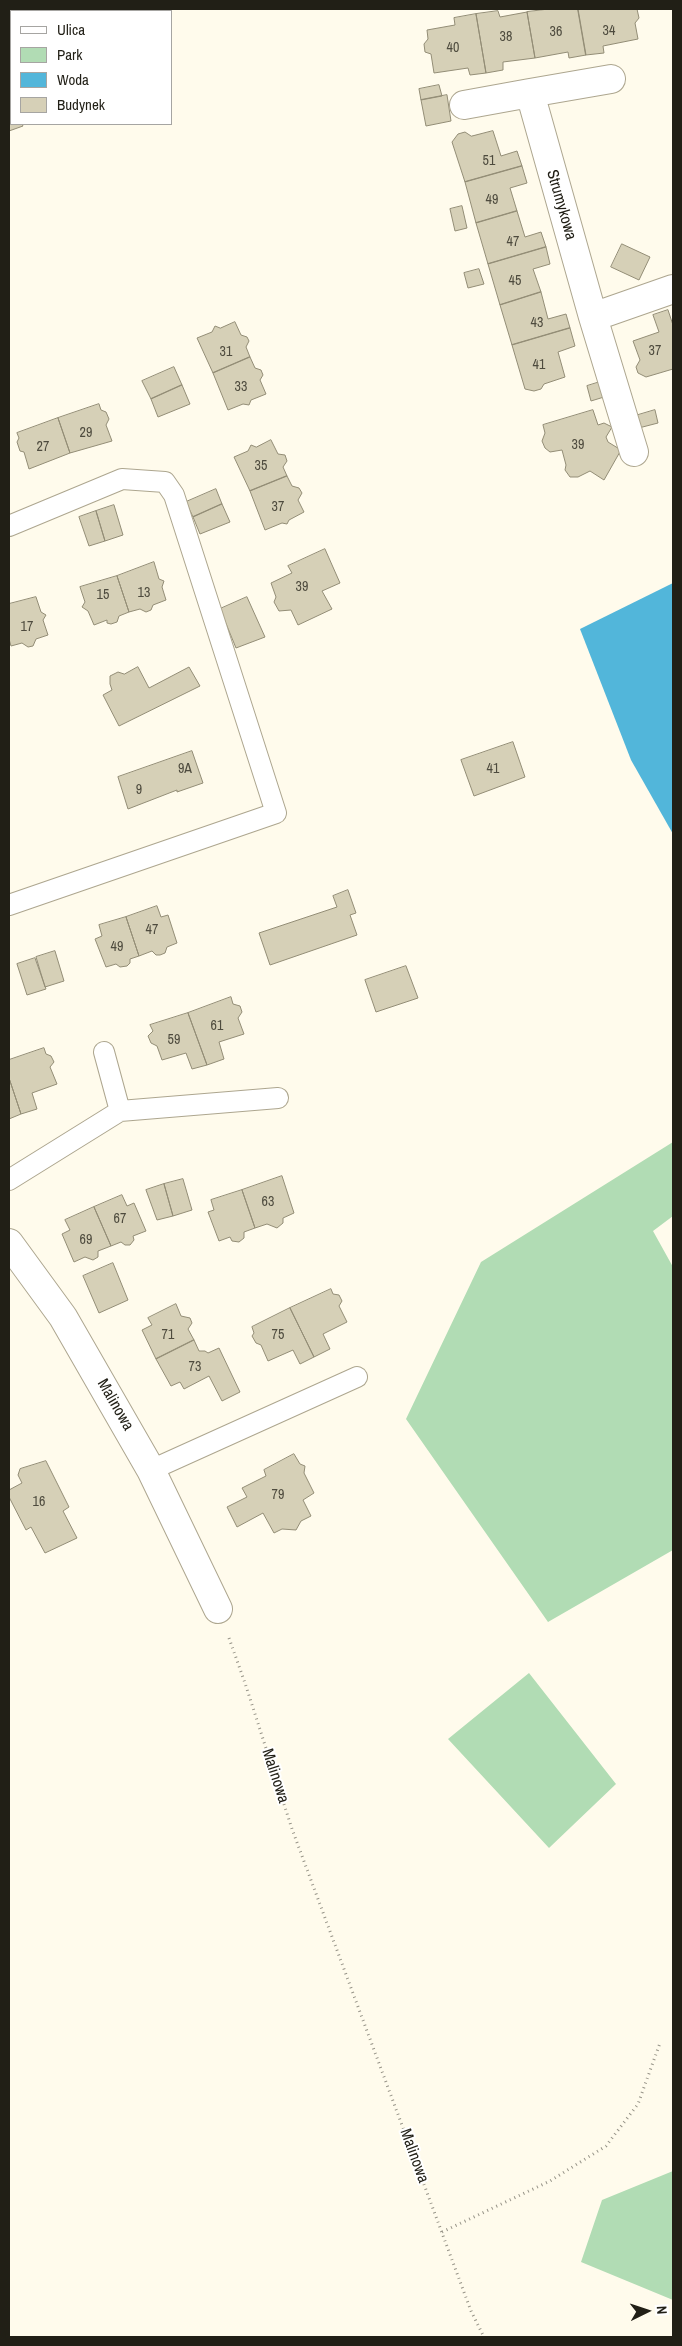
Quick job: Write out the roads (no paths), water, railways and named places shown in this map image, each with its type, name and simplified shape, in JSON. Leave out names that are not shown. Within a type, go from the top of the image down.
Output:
[{"type":"street","points":[[464,105],[611,79]]},
{"type":"street","name":"Strumykowa","points":[[530,93],[593,317],[634,452]]},
{"type":"street","points":[[593,317],[673,289]]},
{"type":"street","name":"Malinowa","points":[[9,1243],[63,1317],[152,1470],[218,1609]]},
{"type":"lane","points":[[9,526],[122,479],[165,482],[174,495],[276,813],[9,905]]},
{"type":"lane","points":[[104,1052],[120,1111]]},
{"type":"lane","points":[[9,1180],[120,1111],[278,1098]]},
{"type":"lane","points":[[152,1470],[357,1376]]},
{"type":"water","points":[[673,583],[673,834],[631,760],[580,629]]}]
